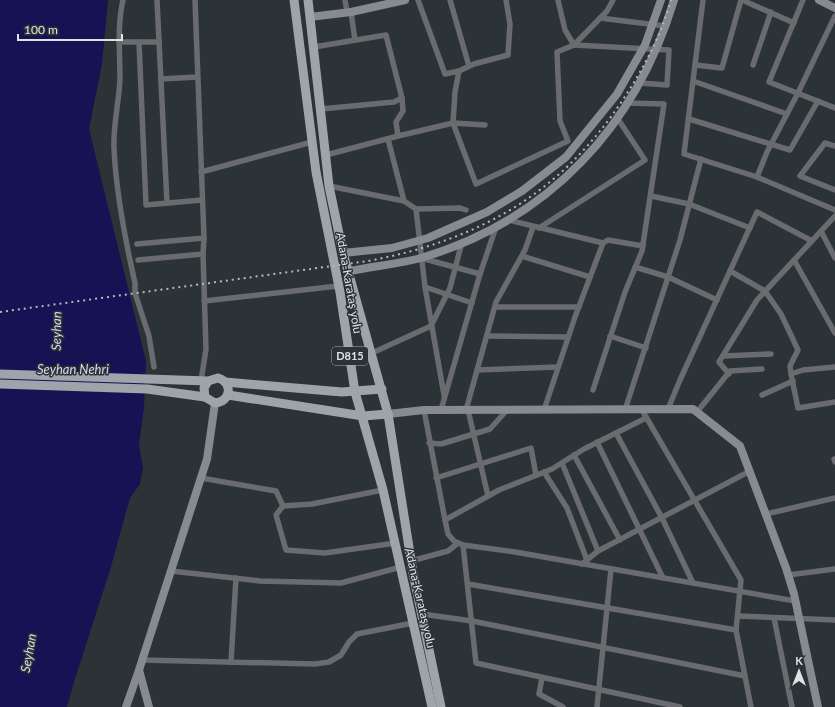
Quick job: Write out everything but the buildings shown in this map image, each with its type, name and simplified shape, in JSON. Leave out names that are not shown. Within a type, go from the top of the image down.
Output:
[{"type":"main road","name":"Adana-Karataş yolu","points":[[294,0],[316,172],[338,286],[355,392],[363,416],[396,543],[432,707]]},
{"type":"main road","name":"Adana-Karataş yolu","points":[[308,0],[329,186],[343,253],[350,271],[388,414],[411,561],[441,707]]},
{"type":"main road","points":[[310,17],[349,12],[406,0]]},
{"type":"main road","points":[[343,253],[392,248],[419,240],[487,212],[522,191],[566,157],[617,94],[643,48],[661,0]]},
{"type":"main road","points":[[350,271],[421,258],[462,242],[496,227],[550,192],[585,158],[618,119],[640,83],[665,26],[674,0]]},
{"type":"main road","points":[[820,0],[835,6]]},
{"type":"main road","points":[[0,374],[148,384],[205,397],[215,403],[223,401],[228,395],[228,388],[225,382]]},
{"type":"main road","points":[[0,384],[148,384],[205,381],[215,378],[225,382],[355,392],[382,389]]},
{"type":"main road","points":[[205,381],[205,397]]},
{"type":"main road","points":[[228,395],[363,416],[424,410],[693,409],[740,446],[788,574],[818,707]]},
{"type":"main road","points":[[126,707],[207,459],[215,403]]},
{"type":"main road","points":[[139,670],[149,707]]},
{"type":"street","points":[[122,0],[119,42],[120,78],[114,125],[115,156],[121,210],[135,283],[135,293],[149,336],[154,367]]},
{"type":"street","points":[[157,0],[167,203]]},
{"type":"street","points":[[195,0],[204,238],[203,254],[206,349],[205,381]]},
{"type":"street","points":[[345,0],[349,12],[354,40]]},
{"type":"street","points":[[418,0],[445,74],[508,55],[510,24],[506,0]]},
{"type":"street","points":[[450,0],[469,66]]},
{"type":"street","points":[[558,0],[565,30],[574,45]]},
{"type":"street","points":[[459,71],[455,92],[453,123],[476,184],[568,142],[560,121],[558,52],[574,45],[607,11],[613,0]]},
{"type":"street","points":[[703,0],[684,154],[756,177],[835,210]]},
{"type":"street","points":[[695,65],[722,68],[742,0],[794,23]]},
{"type":"street","points":[[803,0],[769,82],[835,108]]},
{"type":"street","points":[[753,65],[771,12]]},
{"type":"street","points":[[756,177],[835,16]]},
{"type":"street","points":[[600,18],[665,26]]},
{"type":"street","points":[[314,47],[386,35],[402,98],[402,111],[396,122],[398,136]]},
{"type":"street","points":[[119,42],[160,42]]},
{"type":"street","points":[[140,42],[146,205],[202,200]]},
{"type":"street","points":[[574,45],[669,50],[667,85],[640,83]]},
{"type":"street","points":[[161,79],[197,77]]},
{"type":"street","points":[[693,81],[787,114]]},
{"type":"street","points":[[321,109],[394,102],[402,98]]},
{"type":"street","points":[[689,119],[790,150],[818,101]]},
{"type":"street","points":[[593,390],[625,292],[643,246],[664,104],[628,103]]},
{"type":"street","points":[[488,496],[467,410],[495,307],[536,228],[645,160],[618,119]]},
{"type":"street","points":[[326,155],[453,123],[485,125]]},
{"type":"street","points":[[388,139],[404,201]]},
{"type":"street","points":[[201,172],[312,142]]},
{"type":"street","points":[[835,146],[825,143],[800,176],[835,190]]},
{"type":"street","points":[[625,410],[668,277],[701,159]]},
{"type":"street","points":[[329,186],[404,201],[416,209],[460,208],[466,210]]},
{"type":"street","points":[[651,196],[689,204],[750,228]]},
{"type":"street","points":[[416,209],[421,258],[431,326],[445,397]]},
{"type":"street","points":[[668,409],[758,212],[812,241]]},
{"type":"street","points":[[728,374],[719,362],[757,300],[835,216]]},
{"type":"street","points":[[508,220],[603,243]]},
{"type":"street","points":[[441,410],[480,274],[496,227]]},
{"type":"street","points":[[821,231],[835,258]]},
{"type":"street","points":[[137,244],[204,238]]},
{"type":"street","points":[[544,410],[568,337],[603,243],[608,240],[643,246]]},
{"type":"street","points":[[372,353],[431,326],[447,294],[462,242]]},
{"type":"street","points":[[138,260],[203,254]]},
{"type":"street","points":[[522,256],[590,277]]},
{"type":"street","points":[[421,258],[480,274]]},
{"type":"street","points":[[794,260],[835,333]]},
{"type":"street","points":[[635,267],[668,277],[717,300]]},
{"type":"street","points":[[730,271],[765,291],[781,314],[798,350],[790,366],[798,408],[835,402]]},
{"type":"street","points":[[204,301],[338,286]]},
{"type":"street","points":[[425,287],[472,303]]},
{"type":"street","points":[[495,307],[579,307]]},
{"type":"street","points":[[487,336],[568,337]]},
{"type":"street","points":[[610,336],[646,348]]},
{"type":"street","points":[[723,356],[771,354]]},
{"type":"street","points":[[477,370],[558,367]]},
{"type":"street","points":[[792,374],[803,370],[835,367]]},
{"type":"street","points":[[697,412],[730,371],[762,369]]},
{"type":"street","points":[[762,396],[793,381]]},
{"type":"street","points":[[424,410],[429,444],[448,534],[460,544],[585,562],[611,569],[795,601]]},
{"type":"street","points":[[429,444],[441,444],[490,430],[507,410]]},
{"type":"street","points":[[642,410],[741,580],[736,630],[750,707]]},
{"type":"street","points":[[445,520],[488,496],[562,463],[597,442],[646,418]]},
{"type":"street","points":[[616,433],[662,518],[693,583]]},
{"type":"street","points":[[597,442],[663,578]]},
{"type":"street","points":[[436,478],[531,448],[536,475]]},
{"type":"street","points":[[574,455],[620,540]]},
{"type":"street","points":[[562,463],[598,551]]},
{"type":"street","points":[[585,562],[598,551],[750,471]]},
{"type":"street","points":[[544,472],[567,508],[585,562]]},
{"type":"street","points":[[201,478],[276,491],[283,506]]},
{"type":"street","points":[[383,490],[312,504],[283,506],[276,515],[286,550],[325,553],[396,543]]},
{"type":"street","points":[[766,514],[835,498]]},
{"type":"street","points":[[411,561],[448,551],[460,544]]},
{"type":"street","points":[[460,544],[468,584],[476,663],[680,707]]},
{"type":"street","points":[[171,571],[260,581],[341,582],[401,567]]},
{"type":"street","points":[[597,707],[611,569]]},
{"type":"street","points":[[788,574],[835,569]]},
{"type":"street","points":[[231,662],[236,578]]},
{"type":"street","points":[[468,584],[607,610],[736,630]]},
{"type":"street","points":[[422,614],[472,621],[745,676]]},
{"type":"street","points":[[738,616],[835,620]]},
{"type":"street","points":[[774,618],[792,707]]},
{"type":"street","points":[[142,660],[315,664],[329,662],[341,654],[349,642],[358,634],[413,622]]},
{"type":"street","points":[[542,678],[539,694],[563,707]]},
{"type":"water","name":"Seyhan Nehri","points":[[0,0],[108,0],[102,64],[89,129],[146,361],[144,408],[139,445],[143,468],[140,484],[130,498],[110,570],[67,707],[0,707]]},
{"type":"railway","points":[[0,312],[368,261],[408,252],[446,240],[481,226],[514,208],[545,186],[573,161],[599,132],[624,98],[645,63],[662,26],[671,0]]},
{"type":"water label","name":"Seyhan","points":[[56,331]]},
{"type":"water label","name":"Seyhan","points":[[28,653]]}]
